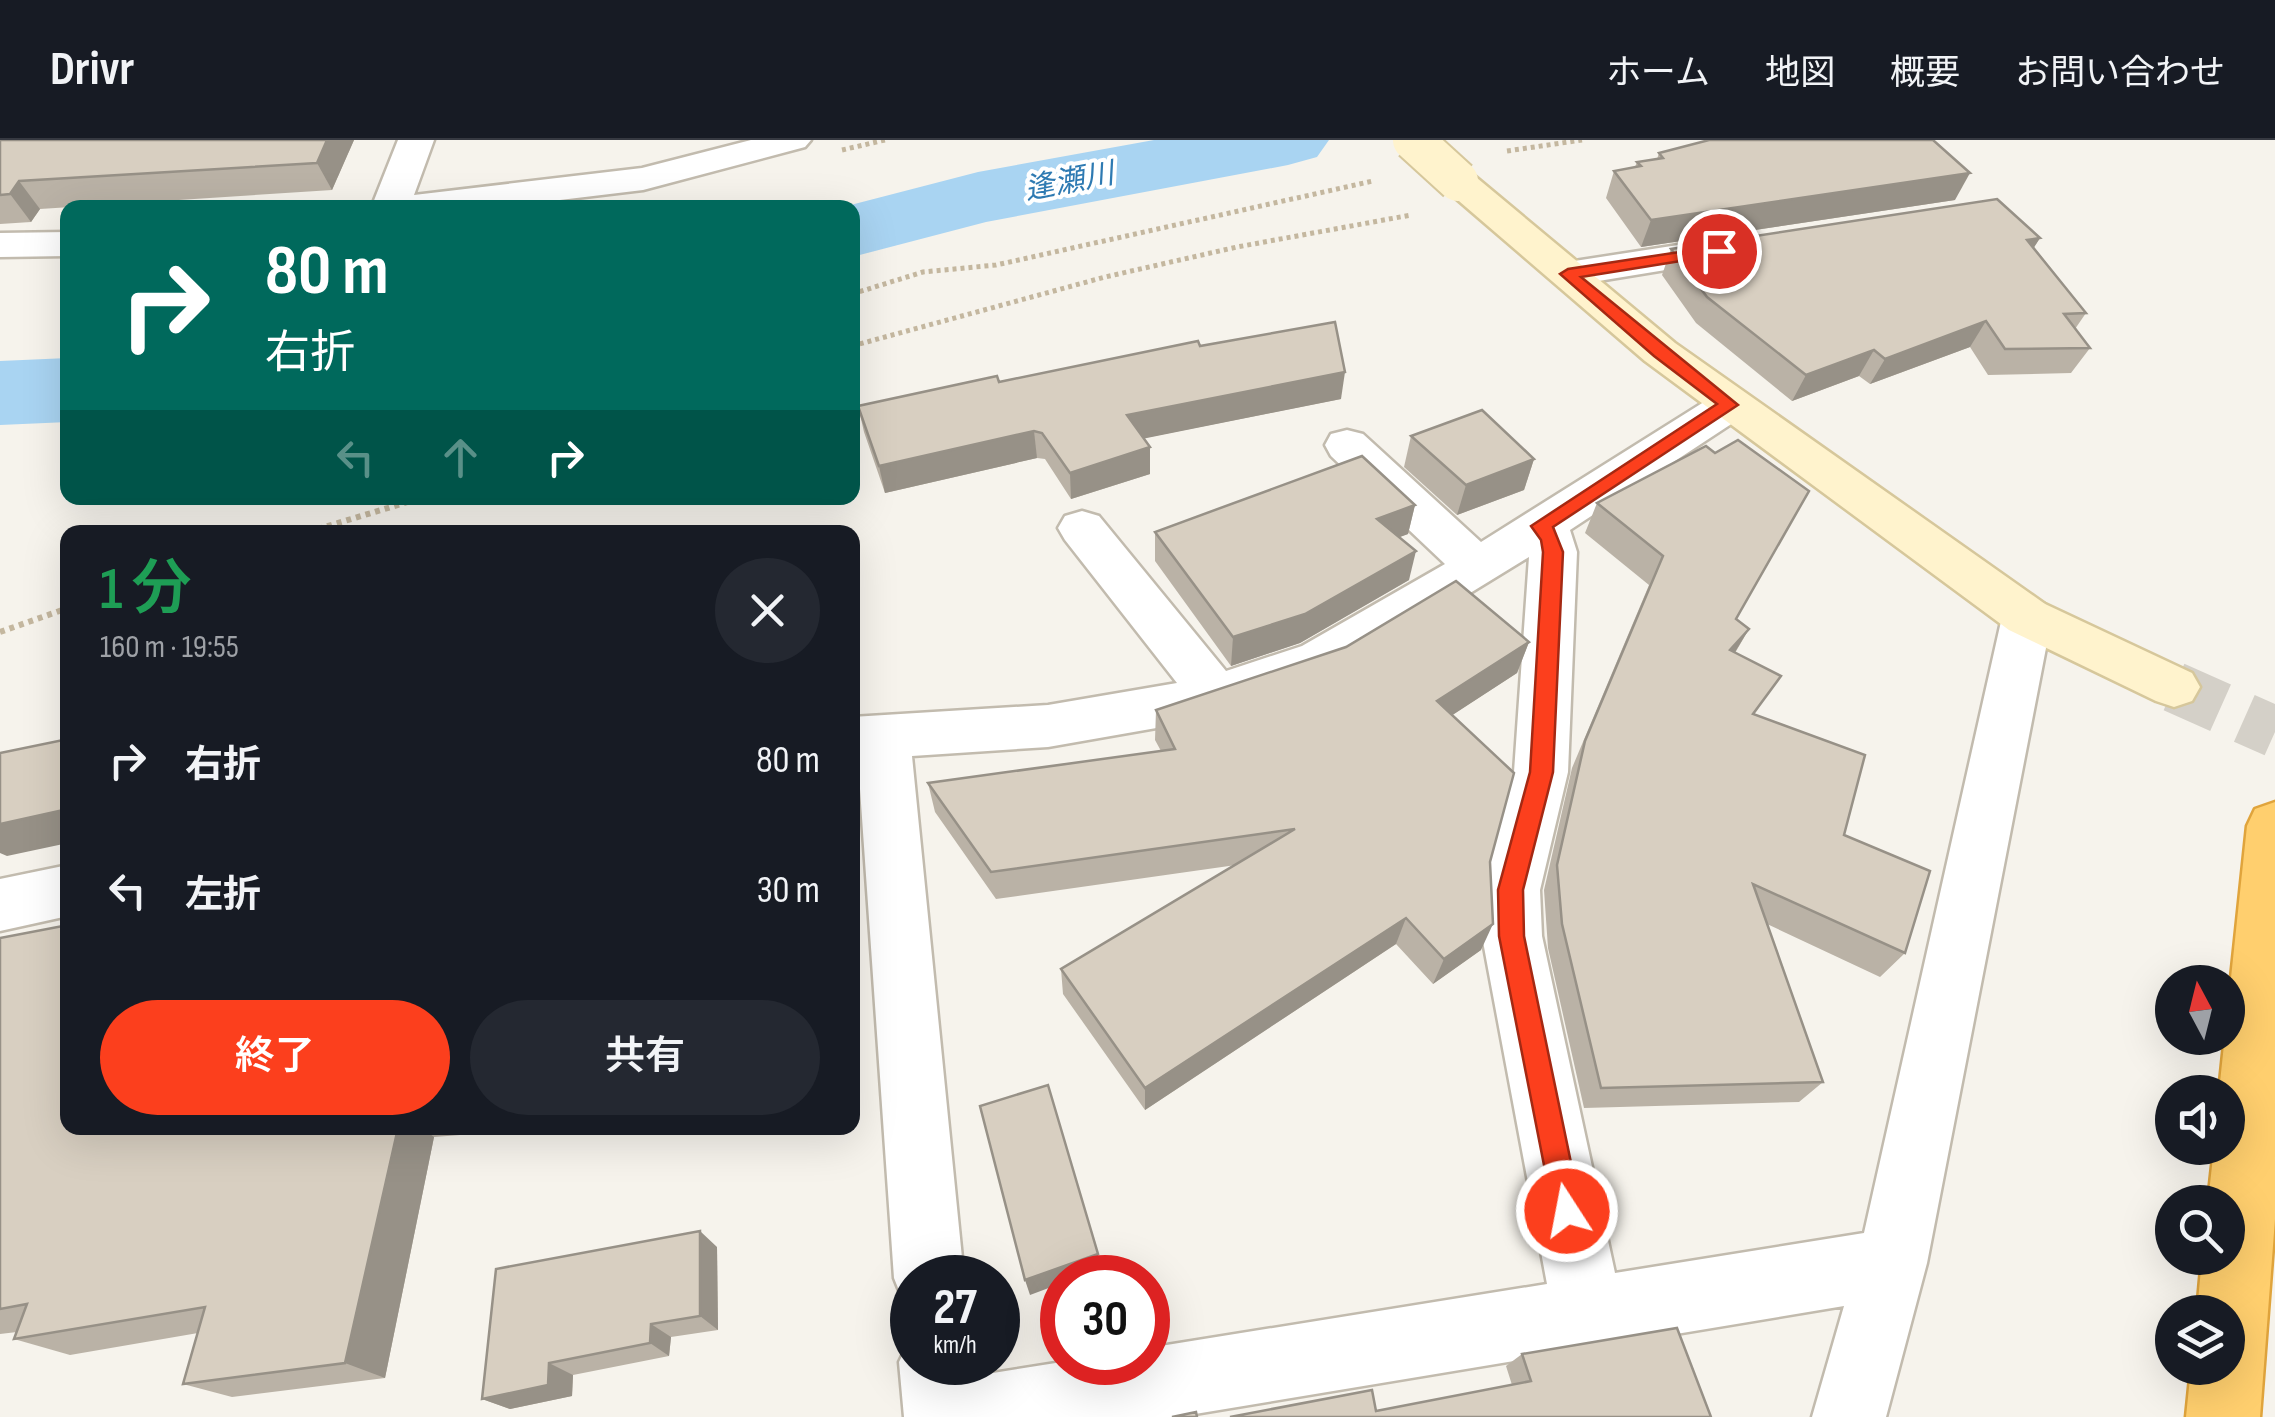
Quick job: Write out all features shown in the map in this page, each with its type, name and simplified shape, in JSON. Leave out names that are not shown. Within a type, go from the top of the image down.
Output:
[{"type":"highway","points":[[2233,1295],[2275,826]]},
{"type":"highway","points":[[2223,1417],[2226,1385]]},
{"type":"street","points":[[395,200],[416,140]]},
{"type":"street","points":[[461,200],[643,179],[793,140]]},
{"type":"street","points":[[1413,140],[1660,352],[1730,405],[2027,617],[2174,687]]},
{"type":"street","points":[[1568,274],[1785,241]]},
{"type":"street","points":[[0,245],[60,244]]},
{"type":"street","points":[[926,1255],[868,738],[1048,726],[1216,695],[1320,660],[1477,566],[1730,405]]},
{"type":"street","points":[[1347,445],[1477,566]]},
{"type":"street","points":[[1541,526],[1551,539],[1553,552],[1541,772],[1510,890],[1512,936],[1588,1314]]},
{"type":"street","points":[[1082,528],[1216,695]]},
{"type":"street","points":[[1849,1417],[1892,1263],[2027,617]]},
{"type":"street","points":[[0,906],[60,892]]},
{"type":"street","points":[[952,1417],[1892,1263]]},
{"type":"street","points":[[938,1385],[941,1417]]},
{"type":"path","points":[[1506,151],[1582,140]]},
{"type":"path","points":[[860,291],[899,278],[980,264],[996,266],[1387,178]]},
{"type":"path","points":[[860,344],[1105,277],[1237,247],[1414,215]]},
{"type":"path","points":[[331,525],[397,505]]},
{"type":"path","points":[[0,632],[60,611]]},
{"type":"building","points":[[0,140],[327,140],[317,163],[19,181],[10,194],[0,195]]},
{"type":"building","points":[[1709,140],[1933,140],[1970,173],[1651,220],[1614,171],[1641,166],[1637,162],[1663,158],[1659,153]]},
{"type":"building","points":[[1997,199],[2040,238],[2027,240],[2086,313],[2064,314],[2090,348],[2005,349],[1986,321],[1885,359],[1874,350],[1806,375],[1707,297],[1671,249]]},
{"type":"building","points":[[1335,322],[1345,372],[1127,415],[1150,447],[1070,473],[1042,433],[1034,431],[879,466],[860,412],[860,406],[997,376],[999,382],[1198,341],[1200,346]]},
{"type":"building","points":[[1482,410],[1534,459],[1466,485],[1411,436]]},
{"type":"building","points":[[1738,440],[1809,491],[1736,619],[1749,629],[1730,650],[1781,676],[1753,714],[1865,755],[1844,835],[1930,871],[1905,953],[1753,884],[1823,1082],[1601,1088],[1562,924],[1557,865],[1585,741],[1663,556],[1597,503],[1706,446],[1715,453]]},
{"type":"building","points":[[1362,456],[1415,505],[1377,519],[1416,551],[1305,614],[1233,637],[1155,532]]},
{"type":"building","points":[[1456,581],[1529,642],[1437,701],[1514,773],[1490,862],[1493,924],[1444,959],[1406,918],[1145,1088],[1061,969],[1295,829],[991,872],[928,783],[1175,749],[1156,710],[1346,647]]},
{"type":"building","points":[[60,741],[60,811],[0,824],[0,753]]},
{"type":"building","points":[[60,927],[60,1135],[396,1135],[345,1363],[183,1384],[205,1307],[14,1339],[27,1304],[0,1309],[0,938]]},
{"type":"building","points":[[1048,1085],[1098,1254],[1040,1255],[1040,1275],[1025,1280],[980,1106]]},
{"type":"building","points":[[700,1231],[700,1316],[651,1324],[650,1343],[549,1363],[548,1385],[482,1399],[496,1269]]},
{"type":"building","points":[[1677,1328],[1711,1417],[1230,1417],[1372,1390],[1376,1411],[1531,1381],[1522,1354]]},
{"type":"waterway","name":"逢瀬川","points":[[860,229],[978,198],[1288,140]]},
{"type":"waterway","name":"逢瀬川","points":[[0,393],[60,390]]},
{"type":"tunnel","points":[[2174,687],[2275,732]]},
{"type":"route","points":[[1567,1211],[1520,983],[1510,890],[1541,772],[1553,552],[1551,539],[1541,526],[1730,405],[1568,274],[1719,251]]}]
